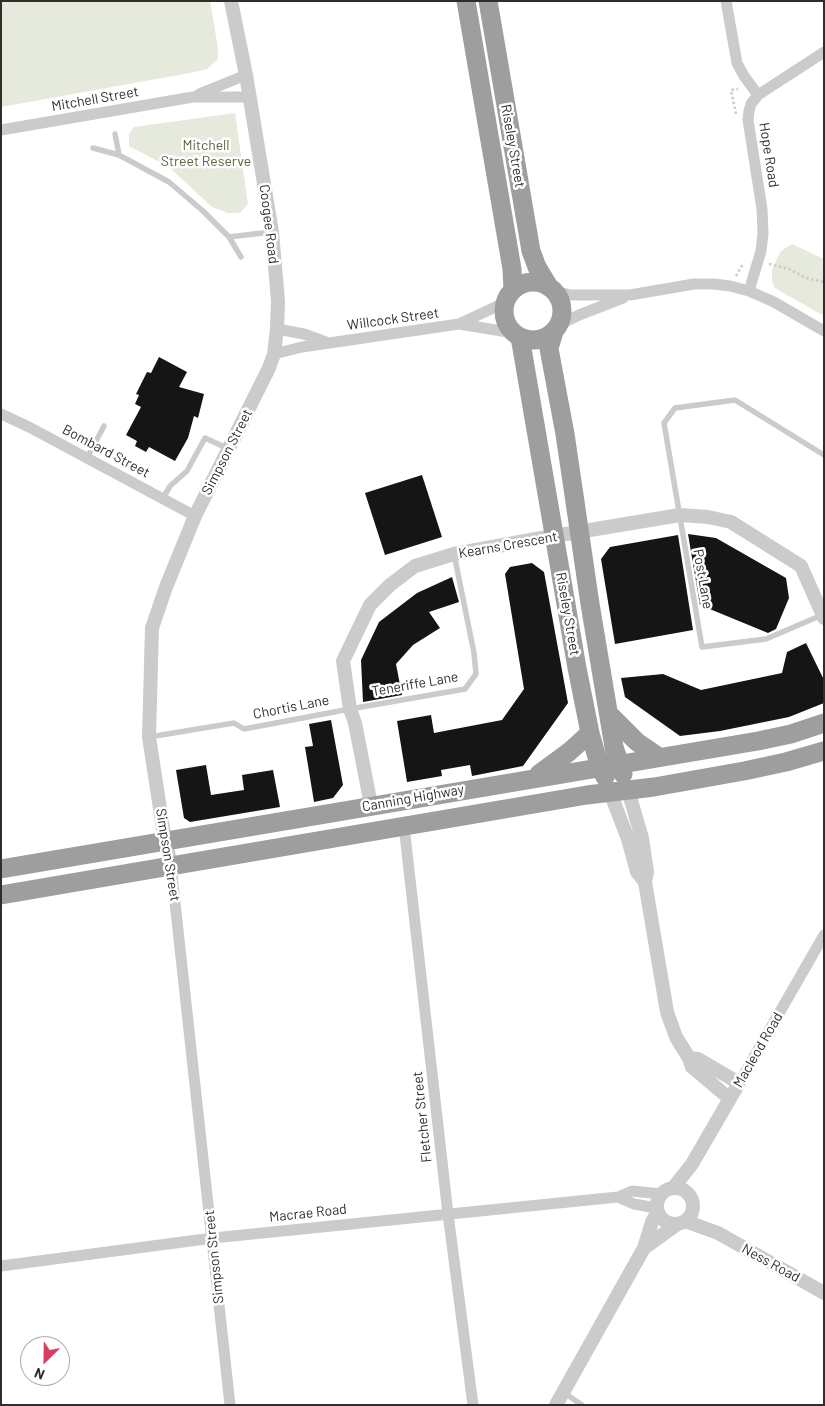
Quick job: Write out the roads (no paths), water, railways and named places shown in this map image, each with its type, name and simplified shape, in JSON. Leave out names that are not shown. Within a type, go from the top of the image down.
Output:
[{"type":"highway","name":"Riseley Street","points":[[466,1],[512,272],[510,296],[504,313],[507,323],[517,335],[590,733],[610,765],[619,791]]},
{"type":"highway","name":"Riseley Street","points":[[488,1],[531,251],[537,267],[558,297],[562,307],[562,319],[556,329],[550,348],[614,747],[610,765]]},
{"type":"highway","points":[[510,296],[523,284],[538,283],[551,289]]},
{"type":"highway","points":[[517,335],[532,340],[544,339],[556,329]]},
{"type":"highway","points":[[609,714],[637,742],[659,757]]},
{"type":"highway","name":"Canning Highway","points":[[1,869],[758,740],[791,734],[824,723]]},
{"type":"highway","points":[[534,778],[569,752],[590,733]]},
{"type":"highway","name":"Canning Highway","points":[[1,895],[404,826],[744,771],[824,751]]},
{"type":"street","name":"Coogee Road","points":[[232,1],[272,232],[278,301],[277,329]]},
{"type":"street","points":[[726,1],[736,63],[758,95],[824,52]]},
{"type":"street","name":"Mitchell Street","points":[[193,97],[246,75]]},
{"type":"street","name":"Hope Road","points":[[749,291],[762,251],[763,234],[762,209],[748,120],[751,104],[758,95]]},
{"type":"street","name":"Mitchell Street","points":[[1,130],[193,97],[250,97]]},
{"type":"street","points":[[551,289],[576,295],[630,295],[694,284],[714,284],[749,291],[774,302],[824,331]]},
{"type":"street","points":[[556,329],[580,315],[630,295]]},
{"type":"street","name":"Willcock Street","points":[[460,324],[510,296]]},
{"type":"street","name":"Willcock Street","points":[[274,354],[302,347],[460,324],[517,335]]},
{"type":"street","name":"Willcock Street","points":[[277,329],[304,334],[330,343]]},
{"type":"street","name":"Simpson Street","points":[[230,1405],[171,866],[149,737],[152,628],[166,587],[195,516],[274,354],[277,329]]},
{"type":"street","name":"Bombard Street","points":[[1,414],[29,426],[195,516]]},
{"type":"street","name":"Kearns Crescent","points":[[371,806],[355,723],[350,709],[343,661],[370,605],[390,585],[415,566],[454,554],[680,515],[708,517],[731,522],[801,566],[823,615]]},
{"type":"street","name":"Riseley Street","points":[[619,791],[628,839],[637,872],[644,882],[667,1012],[676,1037],[689,1058],[692,1067],[730,1098]]},
{"type":"street","name":"Fletcher Street","points":[[404,826],[448,1214],[473,1405]]},
{"type":"street","name":"Macleod Road","points":[[666,1191],[692,1164],[824,935]]},
{"type":"street","points":[[689,1058],[698,1059],[739,1083]]},
{"type":"street","name":"Macleod Road","points":[[691,1201],[692,1164]]},
{"type":"street","points":[[559,1399],[644,1248],[657,1211],[658,1198],[666,1191],[682,1189],[691,1201],[691,1215],[644,1248]]},
{"type":"street","name":"Macrae Road","points":[[1,1266],[213,1238],[618,1197],[632,1191],[666,1191]]},
{"type":"street","name":"Macrae Road","points":[[618,1197],[657,1211]]},
{"type":"street","name":"Ness Road","points":[[691,1201],[718,1233]]},
{"type":"street","points":[[657,1211],[664,1222],[680,1223]]},
{"type":"street","name":"Ness Road","points":[[680,1223],[718,1233],[824,1293]]},
{"type":"lane","points":[[116,134],[119,155]]},
{"type":"lane","points":[[93,148],[119,155],[169,182],[203,211],[229,238],[241,257]]},
{"type":"lane","points":[[229,238],[272,232]]},
{"type":"lane","name":"Post Lane","points":[[823,615],[766,639],[702,647],[664,422],[675,408],[735,400],[824,455]]},
{"type":"lane","points":[[87,458],[104,426]]},
{"type":"lane","points":[[163,498],[170,486],[187,472],[204,438],[229,449]]},
{"type":"lane","name":"Teneriffe Lane","points":[[350,709],[465,689],[476,674],[474,653],[454,554]]},
{"type":"lane","name":"Chortis Lane","points":[[149,737],[234,723],[244,729],[350,709]]},
{"type":"lane","points":[[559,1399],[582,1405]]},
{"type":"park label","name":"Mitchell Street Reserve","points":[[206,154]]}]
